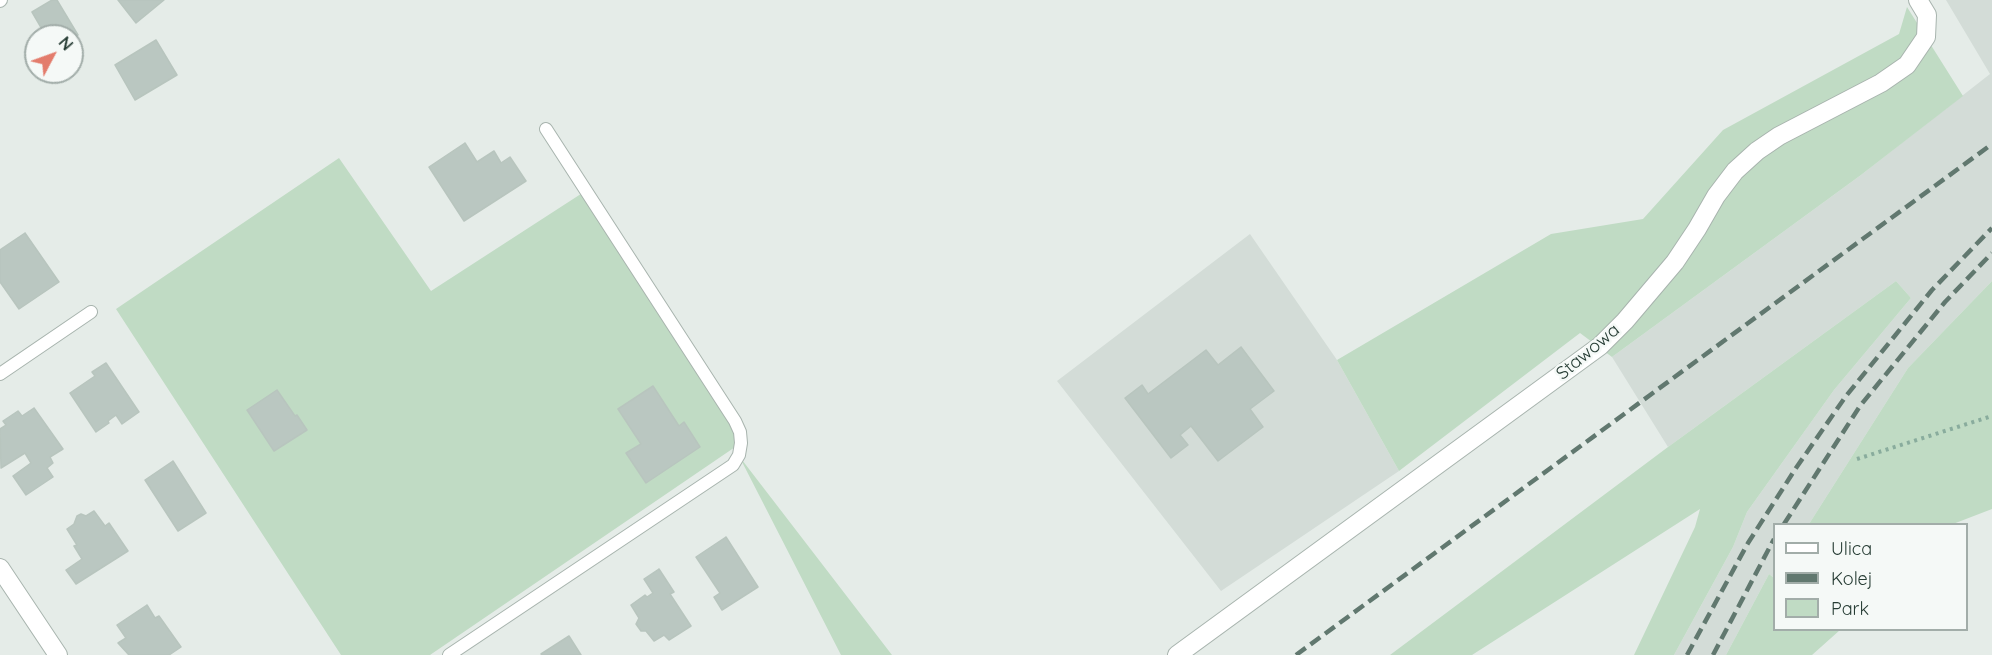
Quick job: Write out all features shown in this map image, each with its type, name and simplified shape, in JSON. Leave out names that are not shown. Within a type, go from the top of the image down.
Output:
[{"type":"street","name":"Stawowa","points":[[1177,655],[1599,346],[1625,321],[1675,262],[1716,196],[1735,171],[1757,151],[1779,136],[1881,83],[1907,65],[1926,38],[1927,15],[1918,0]]},
{"type":"street","points":[[0,568],[58,655]]},
{"type":"lane","points":[[449,655],[733,465],[739,455],[740,432],[735,422],[546,129]]},
{"type":"lane","points":[[0,374],[91,312]]},
{"type":"path","points":[[1857,459],[1992,416]]},
{"type":"shaded area","points":[[1946,0],[1992,0],[1992,281],[1908,368],[1810,523],[1773,523],[1773,577],[1769,574],[1726,655],[1674,655],[1733,547],[1747,512],[1834,390],[1911,298],[1896,281],[1668,447],[1612,357],[1861,175],[1990,74]]},
{"type":"shaded area","points":[[1250,234],[1337,360],[1399,471],[1221,591],[1057,381]]},
{"type":"green space","points":[[1907,7],[1963,96],[1861,175],[1612,357],[1580,333],[1399,471],[1337,360],[1551,234],[1643,219],[1723,130],[1899,34]]},
{"type":"green space","points":[[339,158],[431,291],[587,190],[741,443],[430,655],[341,655],[116,309]]},
{"type":"green space","points":[[1896,281],[1911,298],[1834,390],[1747,512],[1733,547],[1674,655],[1634,655],[1695,527],[1700,509],[1472,655],[1390,655],[1668,447]]},
{"type":"green space","points":[[1992,281],[1992,509],[1956,523],[1810,523],[1908,368]]},
{"type":"green space","points":[[739,456],[892,655],[841,655]]},
{"type":"green space","points":[[1769,574],[1773,577],[1773,631],[1839,631],[1812,655],[1726,655]]},
{"type":"building","points":[[52,0],[57,0],[71,24],[39,24],[32,12]]},
{"type":"building","points":[[118,0],[164,0],[136,23]]},
{"type":"building","points":[[156,40],[177,75],[135,100],[115,65]]},
{"type":"building","points":[[465,143],[477,162],[494,151],[501,163],[510,157],[526,181],[464,221],[429,167]]},
{"type":"building","points":[[25,233],[59,282],[19,309],[0,282],[0,250]]},
{"type":"building","points":[[1241,347],[1274,391],[1250,409],[1263,427],[1218,461],[1191,426],[1180,435],[1188,445],[1171,458],[1125,398],[1142,385],[1148,394],[1206,350],[1218,365]]},
{"type":"building","points":[[106,363],[139,412],[122,424],[116,415],[96,432],[70,393],[95,376],[92,372]]},
{"type":"building","points":[[653,386],[679,426],[684,422],[700,447],[646,483],[626,453],[641,444],[618,409]]},
{"type":"building","points":[[277,390],[307,430],[274,451],[247,410]]},
{"type":"building","points":[[34,408],[63,449],[50,457],[53,463],[47,468],[53,477],[26,495],[13,476],[31,463],[25,453],[1,468],[0,429],[6,425],[3,421],[18,411],[22,416]]},
{"type":"building","points":[[173,461],[206,513],[178,531],[145,480]]},
{"type":"building","points":[[94,511],[105,526],[109,523],[128,551],[76,584],[66,570],[82,559],[67,529],[74,524],[77,516],[81,514],[86,516]]},
{"type":"building","points":[[726,537],[758,587],[722,610],[714,597],[720,593],[696,557]]},
{"type":"building","points":[[659,569],[674,592],[670,594],[691,626],[669,640],[664,635],[654,641],[636,624],[639,618],[631,605],[645,595],[647,597],[653,593],[644,579]]},
{"type":"building","points":[[147,605],[155,618],[159,616],[181,647],[169,655],[129,655],[118,643],[126,638],[117,625]]},
{"type":"building","points":[[569,636],[581,655],[541,654]]},
{"type":"railway","points":[[1296,655],[1992,144]]},
{"type":"railway","points":[[1687,655],[1748,543],[1846,396],[1932,290],[1992,228]]},
{"type":"railway","points":[[1785,523],[1860,406],[1945,302],[1992,253]]},
{"type":"railway","points":[[1713,655],[1773,541]]}]
